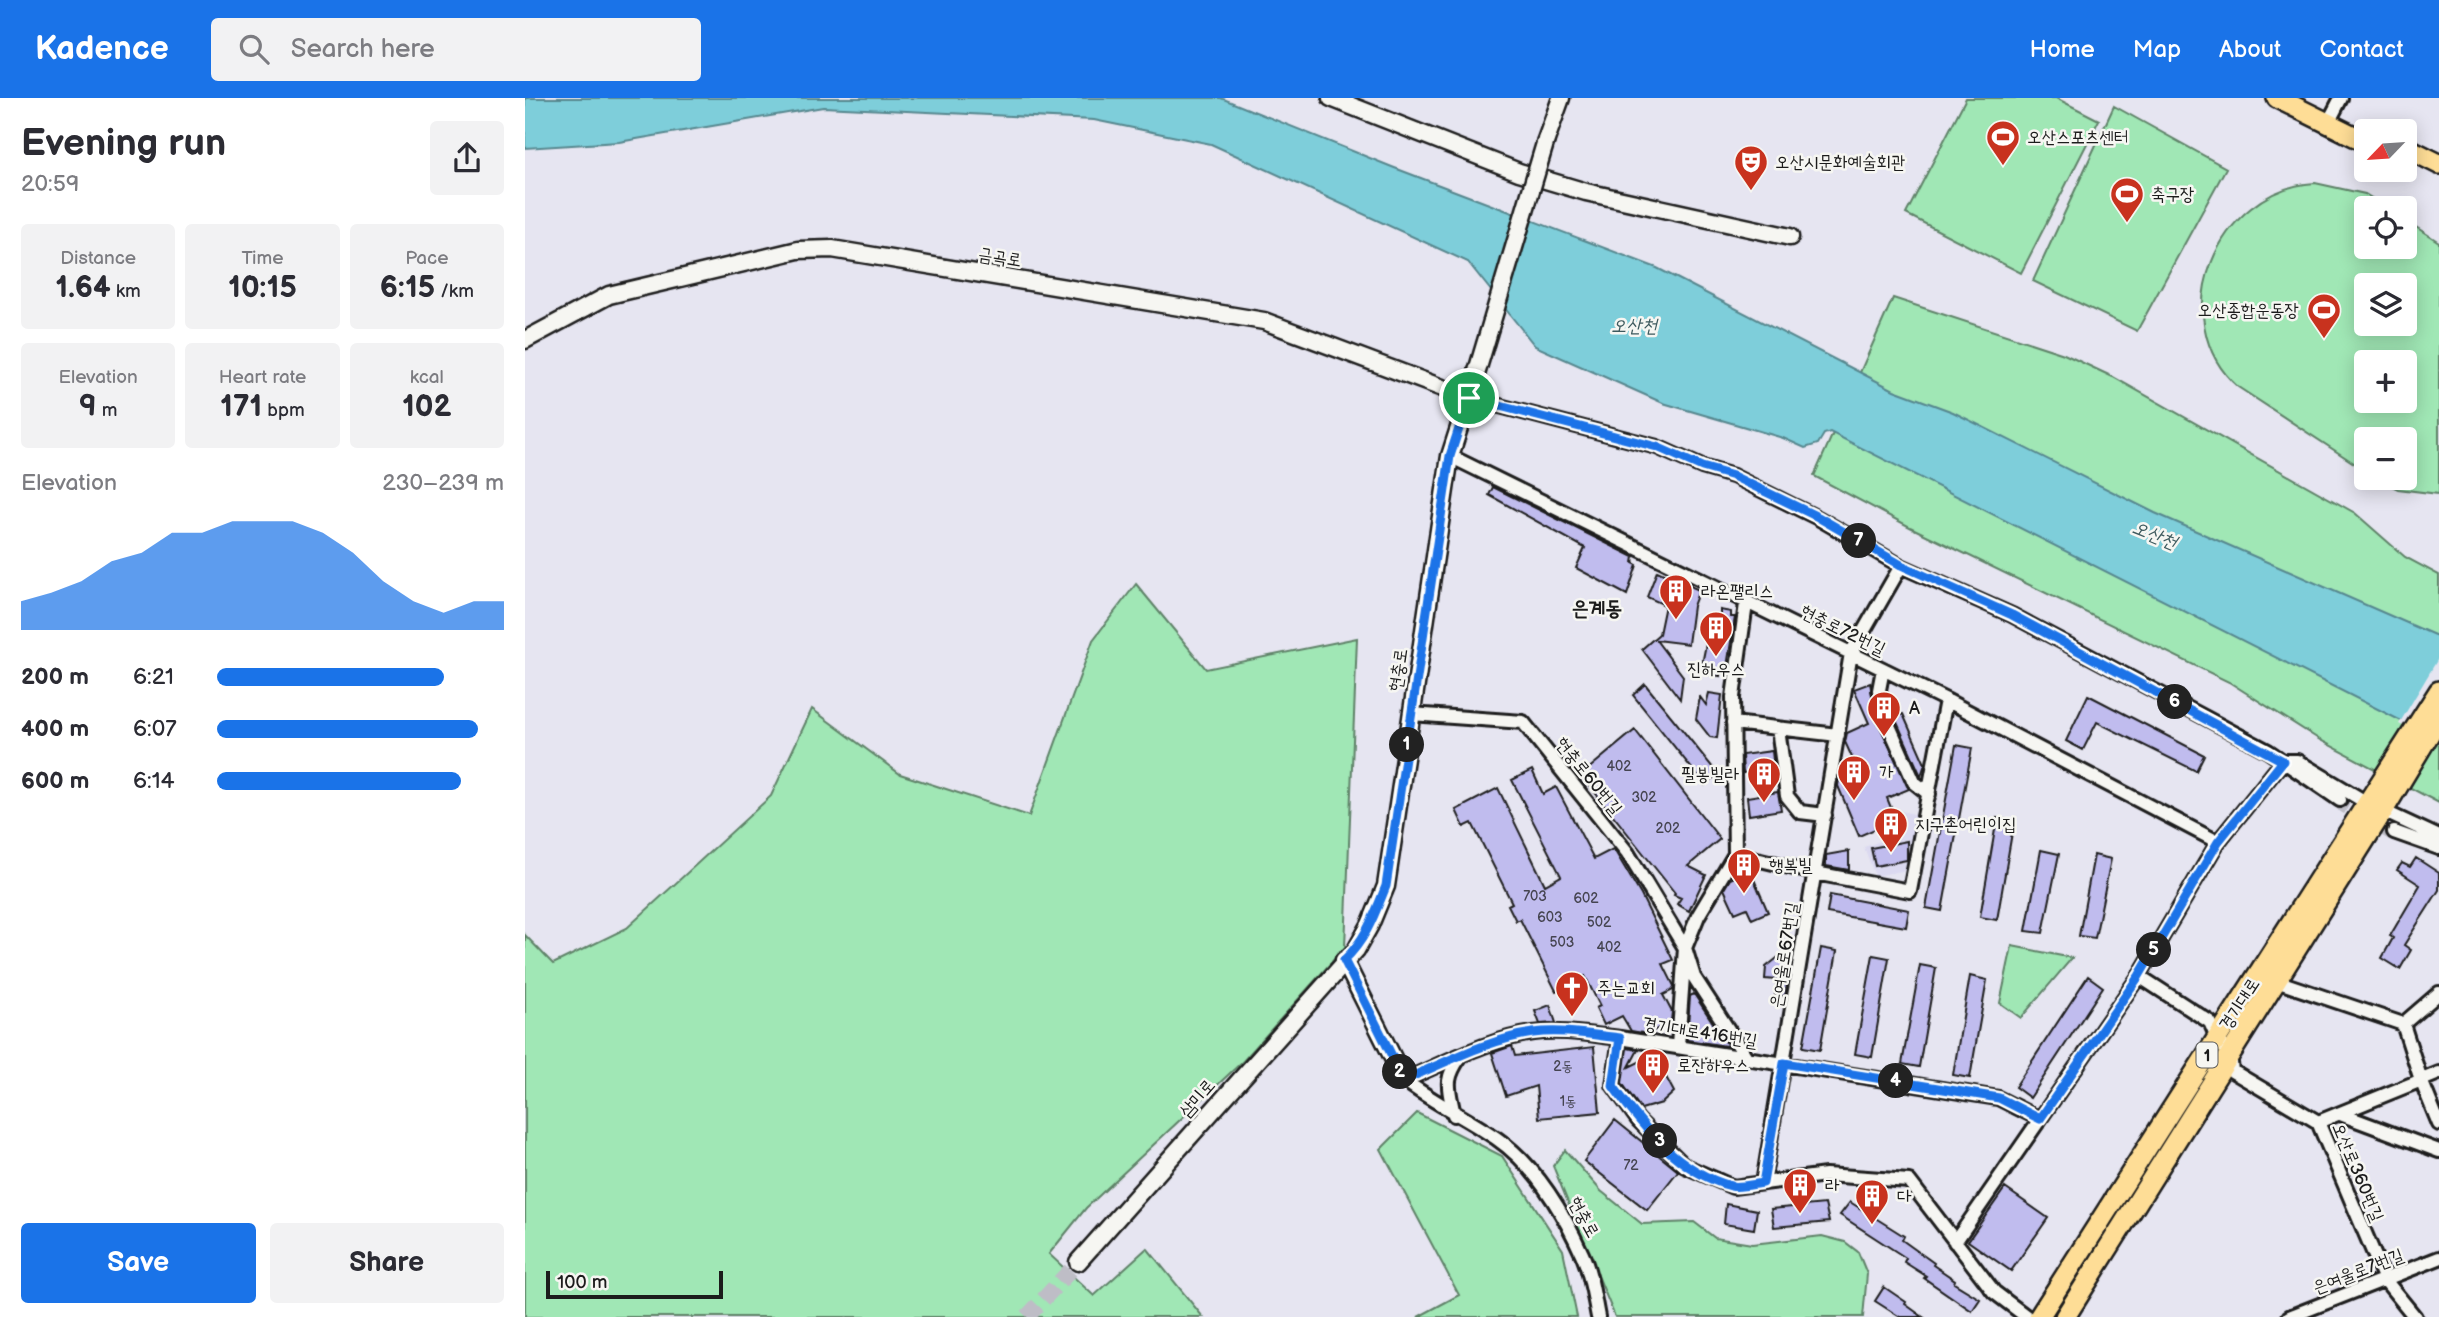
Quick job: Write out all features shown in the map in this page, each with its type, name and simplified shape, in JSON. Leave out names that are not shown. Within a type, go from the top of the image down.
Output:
[{"type":"main road","points":[[2277,98],[2335,111],[2354,130]]},
{"type":"main road","points":[[2307,98],[2354,121]]},
{"type":"main road","points":[[2417,153],[2439,164]]},
{"type":"main road","points":[[2417,167],[2439,178]]},
{"type":"main road","name":"경기대로","points":[[2065,1317],[2276,981],[2439,691]]},
{"type":"main road","name":"경기대로","points":[[2039,1317],[2217,1038],[2439,718]]},
{"type":"street","points":[[1331,98],[1519,172],[1586,192],[1790,237]]},
{"type":"street","name":"현충로","points":[[1344,960],[1356,950],[1386,886],[1450,456],[1561,98]]},
{"type":"street","name":"금곡로","points":[[525,340],[609,295],[798,250],[832,249],[1264,321],[1469,398]]},
{"type":"street","points":[[1469,398],[1657,447],[1702,467],[1733,476],[1818,517],[1901,565],[2012,615],[2283,761],[2340,800]]},
{"type":"street","name":"현충로72번길","points":[[1450,456],[1746,604],[1946,700],[2218,842]]},
{"type":"street","name":"은여울로67번길","points":[[1763,1183],[1851,653],[1901,565]]},
{"type":"street","points":[[1678,1046],[1685,948],[1698,916],[1735,854],[1733,697],[1746,604]]},
{"type":"street","points":[[1883,669],[1879,690],[1886,719],[1914,782],[1929,794]]},
{"type":"street","points":[[1735,854],[1910,891],[1946,700]]},
{"type":"street","name":"현충로60번길","points":[[1411,713],[1523,722],[1627,852],[1685,948],[1694,978],[1747,1057]]},
{"type":"street","points":[[1733,723],[1838,735]]},
{"type":"street","points":[[1778,728],[1787,796],[1800,812],[1825,815]]},
{"type":"street","points":[[2283,761],[2297,761],[2379,802],[2439,837]]},
{"type":"street","points":[[1955,1242],[2139,976],[2218,842],[2283,761]]},
{"type":"street","points":[[2395,832],[2439,848]]},
{"type":"street","points":[[1344,960],[1404,1080],[1495,1043],[1533,1033],[1569,1032],[1620,1038]]},
{"type":"street","name":"삼미로","points":[[1078,1262],[1344,960]]},
{"type":"street","name":"오산로360번길","points":[[2139,976],[2210,1022],[2217,1038],[2230,1055],[2232,1071],[2318,1122],[2385,1280],[2415,1317]]},
{"type":"street","points":[[2276,981],[2403,1024]]},
{"type":"street","points":[[2403,1024],[2439,993]]},
{"type":"street","points":[[2403,1024],[2439,1124]]},
{"type":"street","name":"경기대로416번길","points":[[2027,1317],[1994,1292],[1909,1181],[1826,1175],[1733,1186],[1685,1166],[1638,1120],[1613,1086],[1620,1038],[1999,1098],[2040,1119]]},
{"type":"street","points":[[1454,1115],[1448,1087],[1449,1073],[1460,1057]]},
{"type":"street","points":[[2318,1122],[2439,1073]]},
{"type":"street","name":"현충로","points":[[1404,1080],[1454,1115],[1497,1138],[1520,1159],[1553,1200],[1583,1256],[1598,1317]]},
{"type":"street","points":[[2340,1114],[2439,1151]]},
{"type":"street","name":"은여울로7번길","points":[[2290,1317],[2439,1258]]},
{"type":"shaded area","points":[[1897,810],[1922,816],[1912,869],[1875,876],[1864,847],[1892,837]]},
{"type":"green space","name":"오산스포츠센터","points":[[1966,98],[2056,98],[2099,120],[2021,273],[1906,214]]},
{"type":"green space","name":"축구장","points":[[2114,106],[2226,168],[2137,331],[2033,281]]},
{"type":"green space","name":"오산종합운동장","points":[[2315,183],[2368,196],[2354,196],[2354,259],[2417,259],[2417,228],[2439,242],[2439,494],[2406,490],[2417,490],[2417,427],[2354,427],[2354,463],[2238,387],[2216,359],[2205,328],[2204,295],[2212,262],[2228,233],[2251,208],[2280,191]]},
{"type":"green space","points":[[1893,298],[2064,354],[2113,377],[2355,513],[2405,557],[2439,575],[2439,803],[2320,740],[2229,682],[1910,527],[1814,476]]},
{"type":"green space","points":[[1136,584],[1206,669],[1357,638],[1345,947],[1243,1061],[1086,1208],[1049,1254],[1094,1296],[1147,1248],[1203,1317],[525,1317],[525,935],[553,964],[627,928],[771,796],[812,709],[900,774],[1029,816],[1093,640]]},
{"type":"green space","points":[[2012,946],[2072,958],[2021,1018],[2000,1003]]},
{"type":"green space","points":[[1417,1113],[1502,1156],[1563,1250],[1577,1317],[1418,1317],[1459,1295],[1381,1149]]},
{"type":"green space","points":[[1565,1150],[1601,1191],[1642,1224],[1694,1222],[1715,1238],[1752,1244],[1822,1236],[1845,1242],[1858,1252],[1867,1274],[1863,1317],[1615,1317],[1553,1166]]},
{"type":"water","name":"오산천","points":[[525,98],[1221,98],[1392,167],[1657,268],[1894,390],[1953,412],[2155,513],[2439,637],[2439,740],[1830,432],[1824,434],[1818,444],[1805,448],[1783,438],[1663,403],[1535,346],[1468,262],[1211,144],[1094,120],[823,107],[619,142],[525,148]]},
{"type":"pier","points":[[2439,657],[2439,744],[2399,724]]},
{"type":"building","points":[[1493,487],[1634,557],[1633,563],[1637,565],[1627,595],[1576,568],[1585,548],[1489,495]]},
{"type":"building","points":[[1657,571],[1699,590],[1693,606],[1688,644],[1656,640],[1683,676],[1680,699],[1642,649],[1659,634],[1665,605],[1647,597]]},
{"type":"building","points":[[1720,610],[1731,612],[1731,617],[1735,617],[1726,673],[1720,673],[1720,676],[1707,674],[1707,670],[1701,669],[1712,614],[1720,614]]},
{"type":"building","points":[[1870,683],[1878,722],[1909,789],[1887,798],[1896,820],[1859,836],[1838,786],[1840,771],[1855,764],[1845,742],[1847,733],[1869,723],[1854,689]]},
{"type":"building","points":[[1645,684],[1718,774],[1705,785],[1633,695]]},
{"type":"building","points":[[1709,693],[1722,695],[1717,738],[1710,737],[1696,719],[1700,697],[1706,705]]},
{"type":"building","points":[[2088,695],[2204,755],[2196,771],[2097,722],[2083,750],[2066,741]]},
{"type":"building","points":[[1903,714],[1925,764],[1921,776],[1895,718]]},
{"type":"building","points":[[1635,730],[1720,839],[1688,866],[1706,875],[1689,911],[1677,904],[1681,898],[1674,895],[1581,775]]},
{"type":"building","points":[[1956,745],[1972,748],[1942,911],[1926,908]]},
{"type":"building","points":[[1772,751],[1774,769],[1743,773],[1742,755]]},
{"type":"building","points":[[1532,770],[1543,794],[1556,787],[1594,859],[1613,849],[1616,853],[1641,895],[1673,960],[1663,964],[1674,986],[1673,990],[1663,995],[1672,1012],[1671,1021],[1648,1034],[1631,1031],[1622,1016],[1604,1025],[1596,1008],[1600,1006],[1585,976],[1556,991],[1520,919],[1516,921],[1508,905],[1512,903],[1472,823],[1464,827],[1456,810],[1498,788],[1545,885],[1561,876],[1512,780]]},
{"type":"building","name":"필봉빌라","points":[[1778,792],[1781,810],[1749,815],[1747,797]]},
{"type":"building","points":[[1997,818],[2014,821],[1997,920],[1980,917]]},
{"type":"building","name":"지구촌어린이집","points":[[1907,841],[1907,860],[1875,866],[1871,848]]},
{"type":"building","points":[[2041,850],[2059,854],[2043,933],[2026,931]]},
{"type":"building","points":[[1849,851],[1849,870],[1826,866],[1826,855]]},
{"type":"building","points":[[2094,855],[2111,859],[2095,938],[2079,936]]},
{"type":"building","points":[[2416,858],[2439,873],[2439,890],[2404,945],[2411,950],[2400,969],[2382,958],[2393,938],[2390,936],[2420,885],[2397,870],[2402,863],[2410,867]]},
{"type":"building","name":"행복빌","points":[[1750,870],[1768,912],[1752,919],[1747,908],[1735,913],[1724,889],[1730,879]]},
{"type":"building","points":[[1830,895],[1909,910],[1906,927],[1827,913]]},
{"type":"building","points":[[1821,948],[1837,951],[1820,1050],[1803,1047]]},
{"type":"building","points":[[1781,955],[1792,956],[1785,996],[1775,995],[1777,980],[1765,979],[1766,967]]},
{"type":"building","points":[[1873,955],[1889,958],[1872,1057],[1855,1054]]},
{"type":"building","points":[[1920,965],[1936,968],[1919,1067],[1902,1064]]},
{"type":"building","points":[[1970,976],[1987,980],[1970,1078],[1953,1075]]},
{"type":"building","points":[[2088,976],[2103,987],[2030,1098],[2015,1087]]},
{"type":"building","points":[[1694,994],[1726,1046],[1687,1040],[1690,996]]},
{"type":"building","points":[[1550,1005],[1556,1023],[1540,1024],[1535,1011]]},
{"type":"building","points":[[1512,1046],[1515,1056],[1594,1047],[1600,1112],[1539,1118],[1536,1086],[1506,1096],[1492,1053]]},
{"type":"building","points":[[1627,1048],[1638,1050],[1629,1067],[1651,1056],[1663,1079],[1666,1077],[1674,1092],[1662,1103],[1641,1109],[1622,1083]]},
{"type":"building","points":[[1615,1120],[1678,1171],[1647,1210],[1584,1161]]},
{"type":"building","points":[[2005,1188],[2048,1218],[2011,1271],[1968,1241]]},
{"type":"building","points":[[1850,1202],[1904,1236],[1902,1240],[1955,1280],[1954,1283],[1980,1299],[1972,1311],[1904,1262],[1906,1258],[1840,1215]]},
{"type":"building","points":[[1726,1204],[1757,1210],[1754,1229],[1724,1224]]},
{"type":"building","name":"라","points":[[1825,1204],[1829,1222],[1774,1227],[1771,1209]]},
{"type":"building","points":[[1884,1287],[1923,1317],[1900,1317],[1875,1301]]},
{"type":"tunnel","points":[[2340,800],[2343,807],[2389,833],[2394,832]]},
{"type":"tunnel","points":[[1027,1317],[1078,1262]]},
{"type":"place","name":"오산스포츠센터","points":[[2003,167]]},
{"type":"place","name":"오산시문화예술회관","points":[[1751,192]]},
{"type":"place","name":"축구장","points":[[2127,224]]},
{"type":"place","name":"오산종합운동장","points":[[2324,340]]},
{"type":"place","name":"라온팰리스","points":[[1676,621]]},
{"type":"place","name":"진하우스","points":[[1716,658]]},
{"type":"place","name":"A","points":[[1884,738]]},
{"type":"place","name":"가","points":[[1854,802]]},
{"type":"place","name":"필봉빌라","points":[[1764,804]]},
{"type":"place","name":"지구촌어린이집","points":[[1891,854]]},
{"type":"place","name":"행복빌","points":[[1744,895]]},
{"type":"place","name":"주는교회","points":[[1572,1018]]},
{"type":"place","name":"로잔하우스","points":[[1653,1095]]},
{"type":"place","name":"라","points":[[1800,1215]]},
{"type":"place","name":"다","points":[[1872,1226]]},
{"type":"district","name":"은계동","points":[[1597,608]]},
{"type":"route","points":[[1469,398],[1657,447],[1702,467],[1733,476],[1818,517],[1901,565],[2012,615],[2283,761],[2218,842],[2139,976],[2040,1119],[1999,1098],[1784,1063],[1763,1183],[1733,1186],[1685,1166],[1638,1120],[1613,1086],[1620,1038],[1569,1032],[1533,1033],[1495,1043],[1404,1080],[1344,960],[1356,950],[1386,886],[1450,456],[1469,398]]}]
